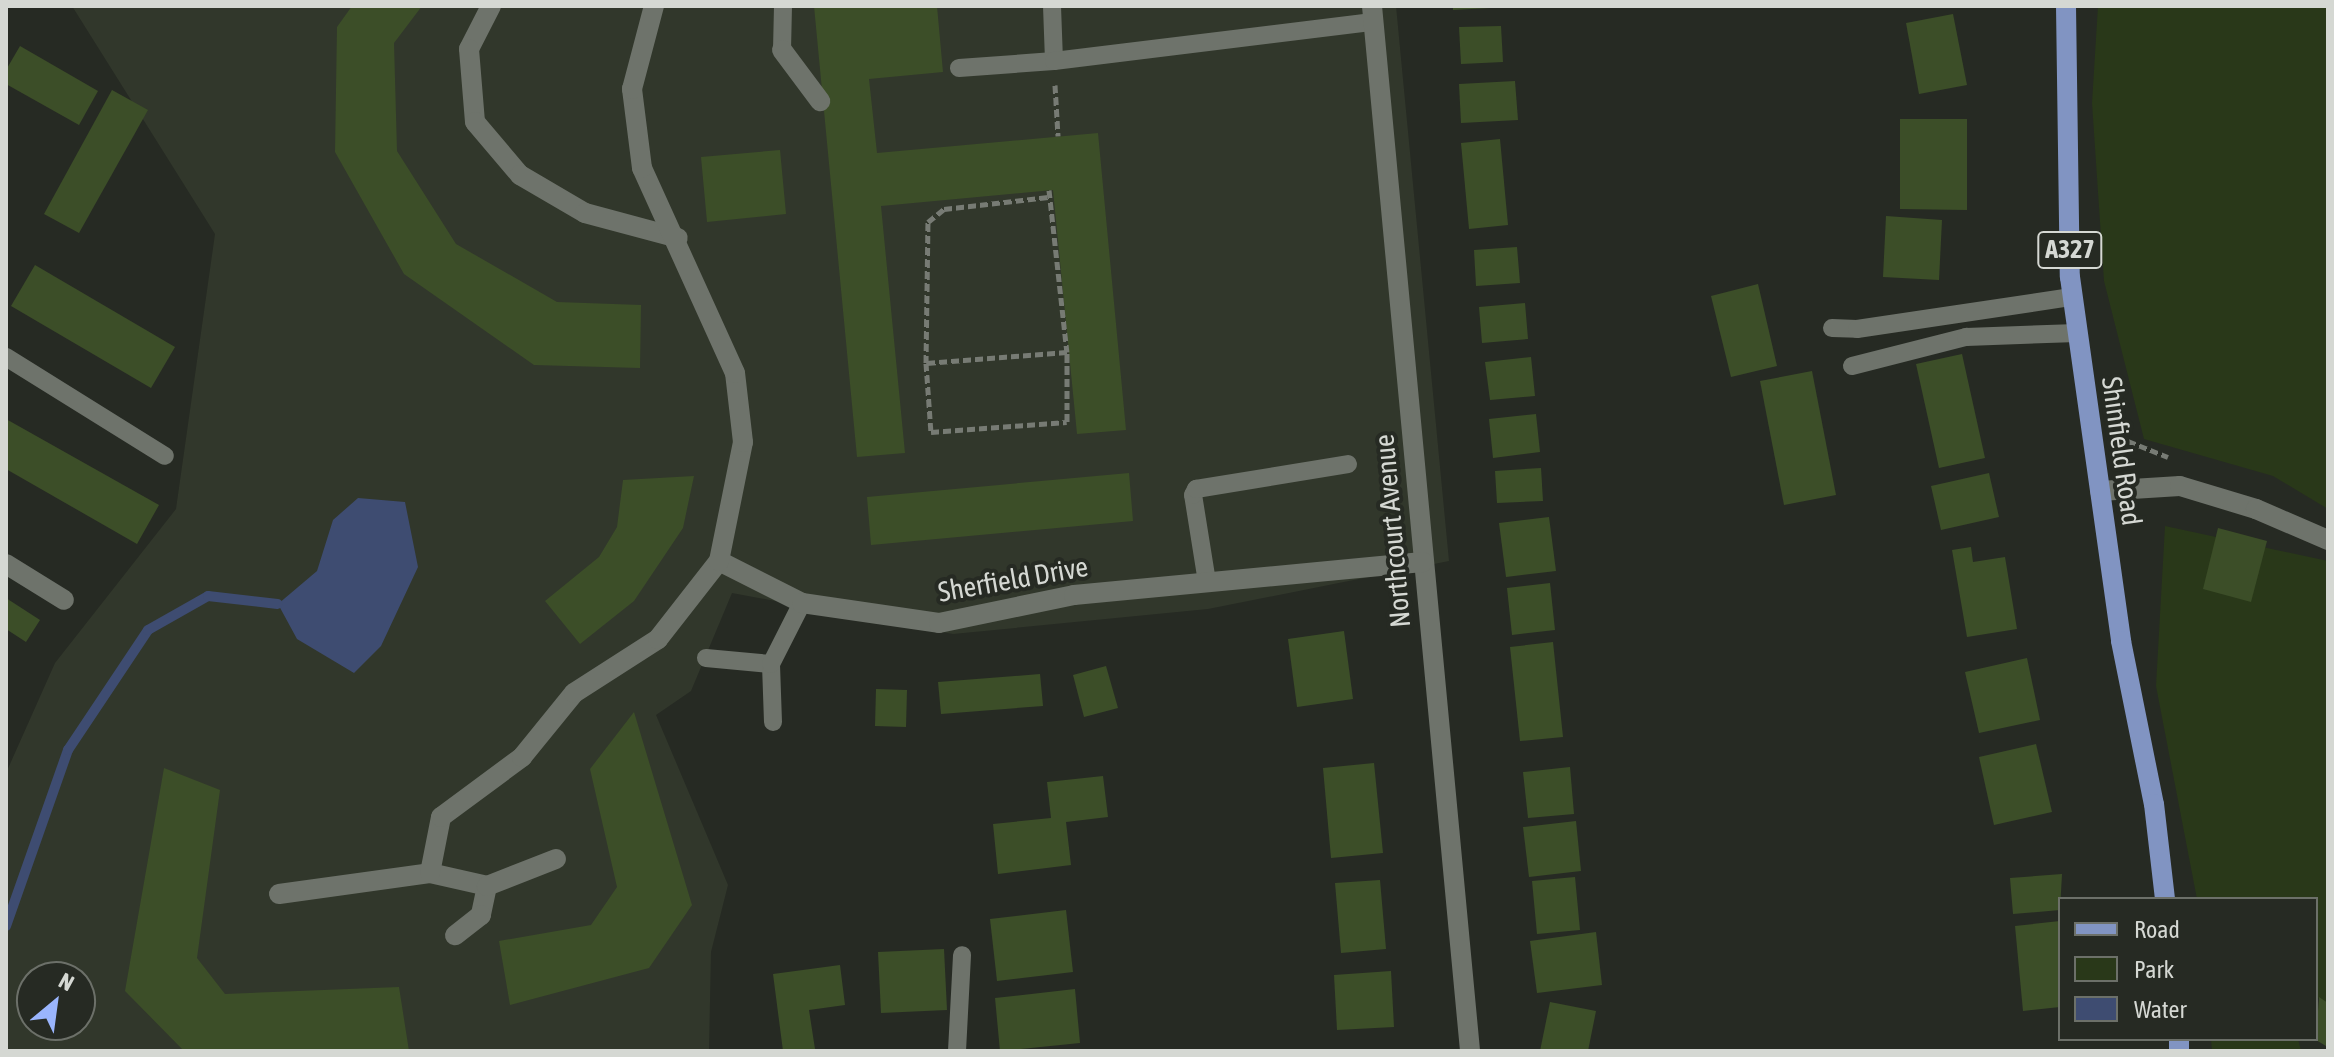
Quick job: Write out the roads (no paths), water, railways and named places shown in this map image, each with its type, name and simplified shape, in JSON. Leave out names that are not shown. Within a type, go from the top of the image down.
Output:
[{"type":"main road","name":"Shinfield Road","points":[[2066,6],[2072,297],[2165,897]]},
{"type":"street","points":[[491,6],[469,49],[475,122],[520,175],[585,213],[678,238]]},
{"type":"street","points":[[430,873],[441,817],[522,757],[574,693],[658,639],[719,561],[743,442],[735,373],[678,238],[642,168],[632,89],[654,6]]},
{"type":"street","name":"Northcourt Avenue","points":[[1373,14],[1470,1051]]},
{"type":"street","points":[[782,50],[820,101]]},
{"type":"street","points":[[2100,491],[2180,486],[2256,509],[2328,540]]},
{"type":"street","name":"Sherfield Drive","points":[[719,561],[802,603],[939,623],[1074,595],[1422,562]]},
{"type":"street","points":[[6,564],[64,600]]},
{"type":"street","points":[[279,894],[430,873],[487,886],[556,859]]},
{"type":"street","points":[[455,935],[481,915],[487,886]]},
{"type":"lane","points":[[782,50],[783,6]]},
{"type":"lane","points":[[1052,6],[1054,61]]},
{"type":"lane","points":[[959,68],[1054,61],[1373,14]]},
{"type":"lane","points":[[1832,328],[1857,329],[2072,297]]},
{"type":"lane","points":[[1852,366],[1966,337],[2077,333]]},
{"type":"lane","points":[[6,357],[165,456]]},
{"type":"lane","points":[[1207,582],[1196,489],[1348,464]]},
{"type":"lane","points":[[773,722],[771,664],[802,603]]},
{"type":"lane","points":[[706,658],[771,664]]},
{"type":"lane","points":[[957,1051],[962,955]]},
{"type":"water","points":[[358,498],[405,502],[418,567],[381,646],[354,673],[297,639],[278,604],[317,571],[333,520]]},
{"type":"waterway","points":[[6,926],[68,750],[148,630],[208,596],[278,604]]}]
